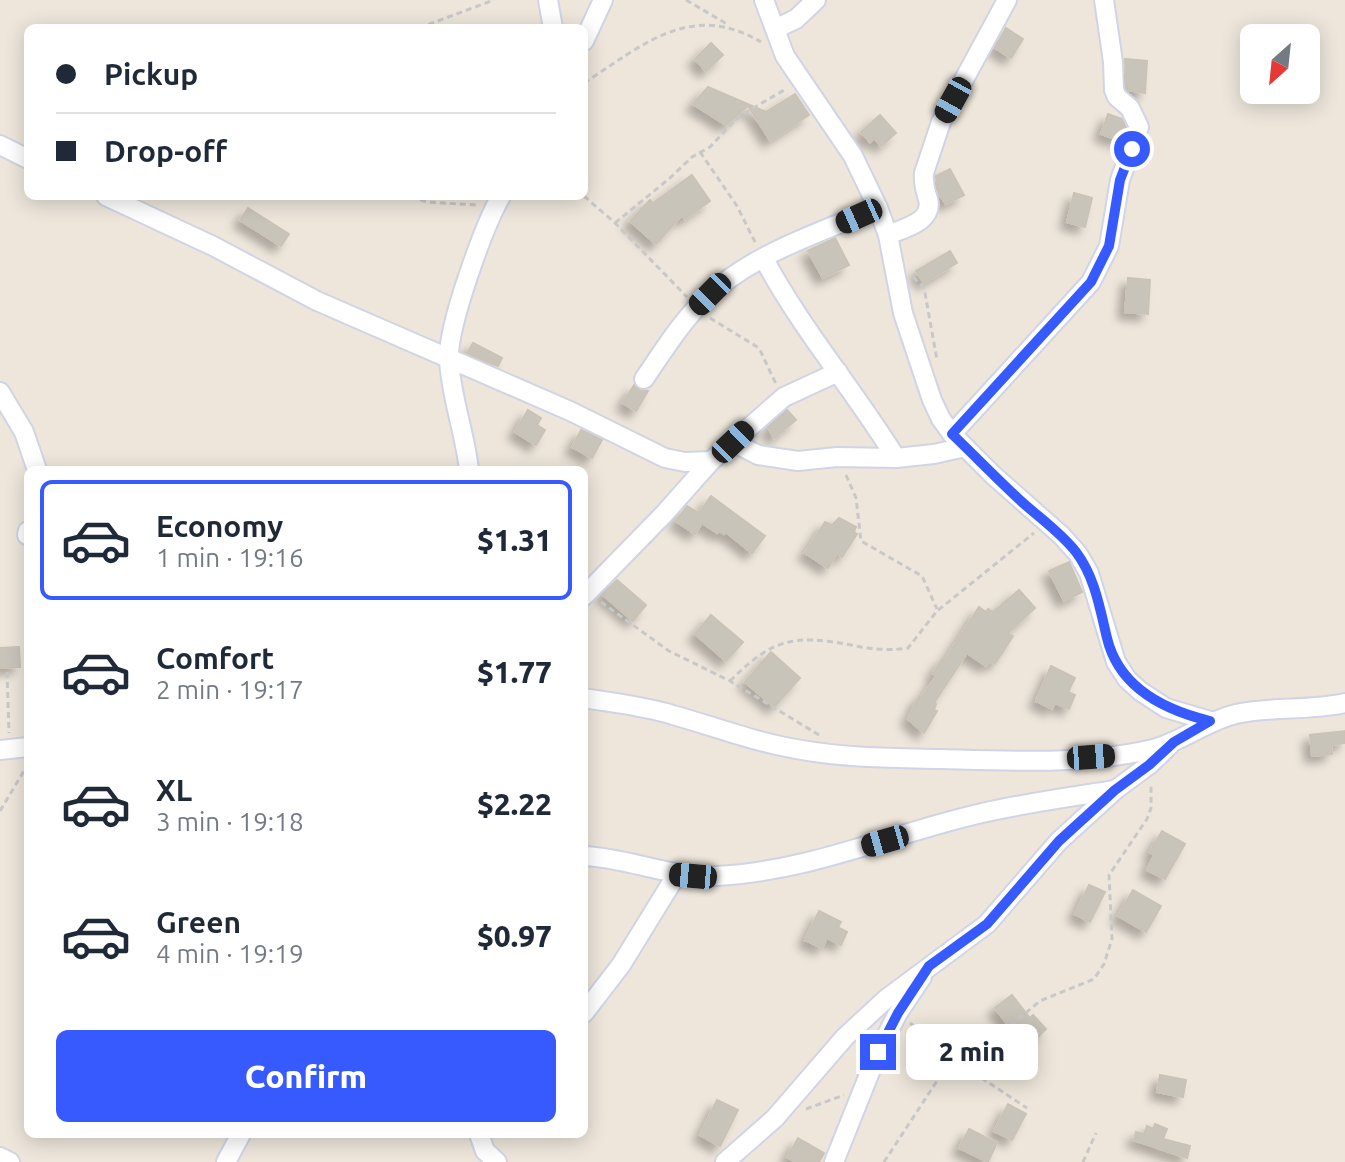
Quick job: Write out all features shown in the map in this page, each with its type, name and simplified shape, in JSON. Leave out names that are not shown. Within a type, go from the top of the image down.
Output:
[{"type":"street","points":[[548,0],[552,24]]},
{"type":"street","points":[[588,32],[603,0]]},
{"type":"street","points":[[764,0],[769,36],[853,156],[878,208],[888,235],[898,293],[932,400],[959,440],[1078,554],[1089,573],[1112,652],[1127,679],[1166,708],[1210,721]]},
{"type":"street","points":[[769,36],[796,19],[816,0]]},
{"type":"street","points":[[888,235],[920,221],[927,214],[929,204],[924,173],[941,122],[1007,0]]},
{"type":"street","points":[[733,442],[758,455],[798,461],[934,454],[959,440],[1040,336],[1091,282],[1109,246],[1120,180],[1139,127],[1130,108],[1117,97],[1114,90],[1104,0]]},
{"type":"street","points":[[0,145],[24,157]]},
{"type":"street","points":[[115,200],[213,246],[317,301],[570,411],[665,458],[685,462],[711,461]]},
{"type":"street","points":[[468,466],[448,356],[468,278],[498,201]]},
{"type":"street","points":[[644,379],[697,307],[721,286],[764,259],[878,208]]},
{"type":"street","points":[[764,259],[785,298],[867,410],[896,458]]},
{"type":"street","points":[[588,591],[711,461],[784,397],[838,372]]},
{"type":"street","points":[[0,392],[24,432],[36,466]]},
{"type":"street","points":[[588,689],[757,742],[805,751],[1044,761],[1153,749],[1174,742],[1210,721],[1240,713],[1345,703]]},
{"type":"street","points":[[588,698],[625,703]]},
{"type":"street","points":[[725,1162],[775,1118],[845,1037],[886,999],[987,924],[1059,841],[1174,742]]},
{"type":"street","points":[[588,856],[606,857],[677,874],[717,876],[776,867],[864,847],[981,813],[1115,790]]},
{"type":"street","points":[[588,1008],[621,965],[677,874]]},
{"type":"street","points":[[834,1162],[863,1087],[898,1013],[929,966]]},
{"type":"street","points":[[226,1162],[239,1138]]},
{"type":"street","points":[[480,1138],[485,1151],[497,1162]]},
{"type":"street","points":[[0,1157],[10,1162]]},
{"type":"path","points":[[430,24],[494,0]]},
{"type":"path","points":[[686,0],[730,27]]},
{"type":"path","points":[[588,80],[641,45],[676,28],[730,27],[769,36]]},
{"type":"path","points":[[615,223],[710,147],[738,117],[800,81]]},
{"type":"path","points":[[700,152],[737,206],[764,259]]},
{"type":"path","points":[[588,199],[697,307],[759,348],[769,374],[784,397]]},
{"type":"path","points":[[421,200],[498,201]]},
{"type":"path","points":[[837,457],[856,498],[861,541],[922,576],[937,611]]},
{"type":"path","points":[[730,681],[755,656],[803,639],[892,651],[908,648],[937,611],[1046,523]]},
{"type":"path","points":[[588,594],[669,651],[730,681],[825,739]]},
{"type":"path","points":[[7,672],[13,749]]},
{"type":"path","points":[[971,1071],[1010,1026],[1040,1001],[1094,979],[1104,964],[1112,939],[1109,875],[1147,819],[1151,808],[1149,765]]},
{"type":"path","points":[[0,811],[24,771]]},
{"type":"path","points":[[898,1013],[971,1071],[1027,1108]]},
{"type":"path","points":[[884,1162],[953,1056]]},
{"type":"path","points":[[775,1118],[808,1109],[863,1087]]},
{"type":"path","points":[[1083,1162],[1096,1133]]},
{"type":"building","points":[[1006,28],[1023,39],[1011,58],[995,48]]},
{"type":"building","points":[[711,43],[723,55],[706,71],[695,59]]},
{"type":"building","points":[[1125,59],[1147,61],[1145,93],[1127,90]]},
{"type":"building","points":[[708,87],[766,112],[795,94],[809,115],[770,140],[748,106],[726,125],[693,104]]},
{"type":"building","points":[[1108,114],[1122,119],[1126,128],[1121,141],[1101,134]]},
{"type":"building","points":[[880,115],[896,133],[881,146],[874,138],[870,142],[861,132]]},
{"type":"building","points":[[950,169],[964,195],[946,204],[939,194],[936,176]]},
{"type":"building","points":[[692,175],[710,201],[685,219],[682,215],[656,244],[630,221],[650,200],[653,203]]},
{"type":"building","points":[[1074,193],[1092,198],[1085,227],[1067,222]]},
{"type":"building","points":[[248,208],[289,234],[281,246],[240,220]]},
{"type":"building","points":[[835,238],[849,265],[823,278],[808,251]]},
{"type":"building","points":[[950,251],[957,263],[924,283],[916,271]]},
{"type":"building","points":[[1128,278],[1150,280],[1148,314],[1125,312]]},
{"type":"building","points":[[473,343],[502,358],[498,366],[467,353]]},
{"type":"building","points":[[634,385],[648,391],[636,411],[623,403]]},
{"type":"building","points":[[528,410],[541,418],[537,425],[545,430],[536,445],[515,432]]},
{"type":"building","points":[[787,410],[796,420],[774,438],[768,427]]},
{"type":"building","points":[[581,430],[602,440],[592,458],[572,447]]},
{"type":"building","points":[[711,496],[765,536],[752,553],[726,532],[717,533],[702,523],[695,534],[676,521],[687,506],[699,513]]},
{"type":"building","points":[[839,518],[856,527],[854,532],[857,534],[842,557],[837,553],[828,568],[805,553],[825,522],[832,525]]},
{"type":"building","points":[[1069,562],[1082,592],[1064,601],[1049,571]]},
{"type":"building","points":[[617,580],[646,605],[633,621],[602,594]]},
{"type":"building","points":[[1019,590],[1035,608],[1008,633],[1013,636],[995,664],[990,661],[986,666],[967,653],[934,703],[934,710],[937,711],[924,733],[908,719],[919,696],[922,697],[936,676],[933,673],[942,659],[945,660],[979,607],[993,612]]},
{"type":"building","points":[[711,615],[743,642],[726,661],[695,634]]},
{"type":"building","points":[[19,647],[20,667],[0,668],[0,648]]},
{"type":"building","points":[[771,652],[800,678],[774,707],[745,682]]},
{"type":"building","points":[[1051,666],[1075,678],[1068,692],[1075,695],[1069,709],[1055,703],[1052,709],[1036,701]]},
{"type":"building","points":[[1345,731],[1345,743],[1331,745],[1332,754],[1312,756],[1310,735]]},
{"type":"building","points":[[1162,831],[1185,844],[1165,879],[1147,870],[1154,855],[1150,852]]},
{"type":"building","points":[[1089,885],[1105,892],[1090,922],[1075,914]]},
{"type":"building","points":[[1133,890],[1161,906],[1146,932],[1118,916]]},
{"type":"building","points":[[819,911],[841,922],[838,927],[847,932],[841,945],[827,938],[822,948],[805,940]]},
{"type":"building","points":[[1012,995],[1030,1018],[1033,1015],[1046,1029],[1024,1050],[1011,1036],[1014,1033],[995,1008]]},
{"type":"building","points":[[1160,1075],[1186,1080],[1183,1097],[1157,1092]]},
{"type":"building","points":[[717,1100],[738,1110],[720,1146],[700,1135]]},
{"type":"building","points":[[1008,1104],[1026,1114],[1012,1140],[994,1131]]},
{"type":"building","points":[[1155,1124],[1167,1129],[1163,1139],[1190,1146],[1187,1158],[1134,1140],[1136,1132],[1144,1134],[1147,1126],[1153,1129]]},
{"type":"building","points":[[969,1129],[997,1143],[988,1162],[959,1148]]},
{"type":"building","points":[[798,1138],[824,1153],[819,1162],[796,1162],[787,1157]]},
{"type":"route","points":[[878,1052],[898,1013],[929,966],[987,924],[1059,841],[1115,790],[1174,742],[1210,721],[1166,708],[1127,679],[1116,662],[1089,573],[1078,554],[952,434],[1091,282],[1109,246],[1120,180],[1132,149]]}]
